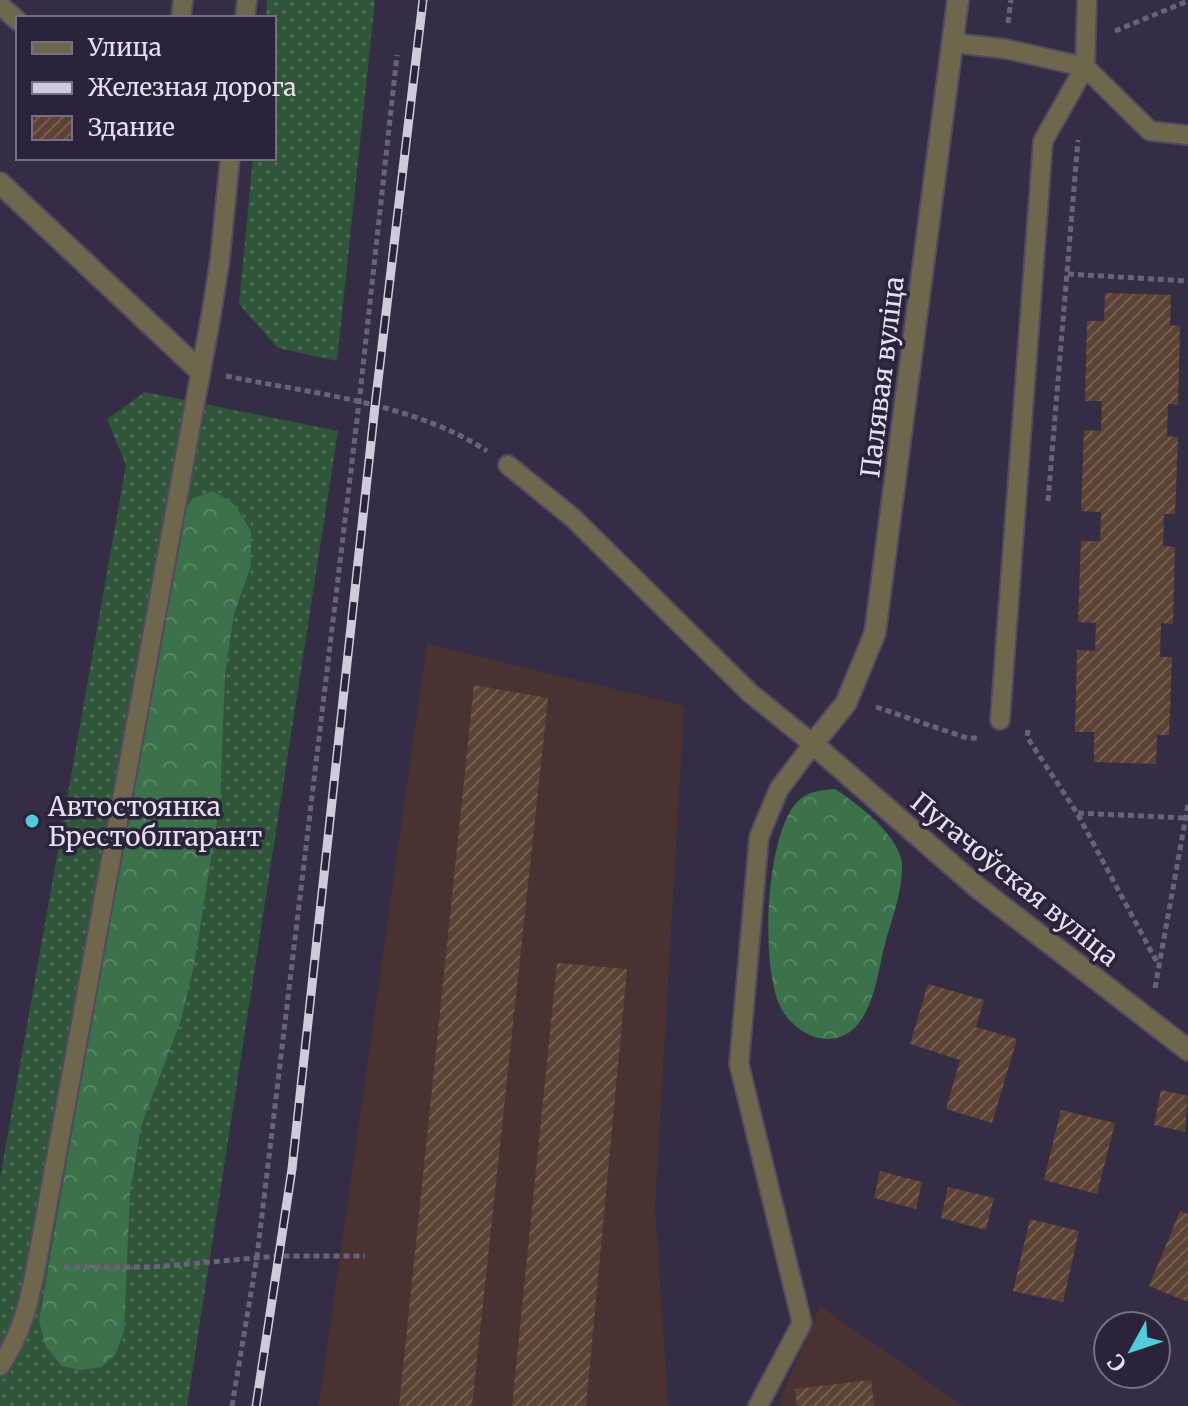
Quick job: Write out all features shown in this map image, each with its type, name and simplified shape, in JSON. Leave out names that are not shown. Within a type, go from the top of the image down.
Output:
[{"type":"street","name":"Палявая вуліца","points":[[813,744],[846,703],[875,633],[958,0]]},
{"type":"street","points":[[0,183],[199,370]]},
{"type":"street","name":"Пугачоўская вуліца","points":[[813,744],[977,887],[1188,1050]]},
{"type":"lane","points":[[1000,720],[1043,141],[1085,67],[1087,0]]},
{"type":"lane","points":[[1,3],[16,19]]},
{"type":"lane","points":[[954,43],[1006,49],[1085,67],[1150,131],[1188,135]]},
{"type":"lane","points":[[0,1366],[15,1344],[36,1267],[220,259],[230,160]]},
{"type":"lane","points":[[508,465],[573,518],[750,693],[813,744],[779,789],[759,837],[740,1049],[739,1064],[802,1323],[758,1406]]},
{"type":"path","points":[[1114,31],[1188,1]]},
{"type":"path","points":[[1113,44],[1115,15]]},
{"type":"path","points":[[232,1406],[257,1257],[359,403],[397,55]]},
{"type":"path","points":[[1048,506],[1079,125]]},
{"type":"path","points":[[1068,274],[1188,281]]},
{"type":"path","points":[[199,370],[412,416],[452,431],[508,465]]},
{"type":"path","points":[[876,709],[967,738]]},
{"type":"path","points":[[1029,722],[1027,737],[1077,813],[1159,966]]},
{"type":"path","points":[[1151,1021],[1188,805]]},
{"type":"path","points":[[1077,813],[1185,818]]},
{"type":"path","points":[[36,1267],[154,1267],[257,1257],[365,1256]]},
{"type":"shaded area","points":[[427,644],[684,706],[655,1206],[668,1406],[319,1406]]},
{"type":"shaded area","points":[[820,1306],[963,1406],[781,1406],[780,1400]]},
{"type":"green space","points":[[267,0],[375,0],[337,361],[278,348],[239,304],[253,160],[276,160],[276,16],[266,16]]},
{"type":"green space","points":[[145,392],[338,431],[187,1406],[0,1406],[0,1178],[126,465],[107,419]]},
{"type":"green space","points":[[213,491],[234,504],[251,531],[251,565],[234,614],[225,673],[220,802],[194,965],[181,1020],[141,1126],[130,1193],[124,1331],[115,1355],[101,1367],[80,1370],[62,1366],[46,1347],[39,1321],[179,521],[192,499]]},
{"type":"green space","points":[[835,789],[865,812],[894,842],[902,864],[902,875],[867,1009],[854,1028],[833,1039],[809,1035],[798,1028],[781,1008],[774,989],[768,934],[772,872],[786,819],[797,802],[806,795]]},
{"type":"building","points":[[1105,293],[1171,295],[1170,325],[1180,326],[1178,405],[1168,404],[1167,436],[1178,437],[1175,514],[1164,514],[1163,546],[1175,547],[1173,624],[1161,623],[1160,657],[1172,657],[1169,735],[1157,735],[1156,764],[1094,762],[1094,732],[1075,732],[1077,650],[1095,651],[1096,623],[1078,622],[1081,541],[1100,541],[1101,512],[1081,511],[1084,430],[1101,431],[1102,401],[1085,401],[1087,321],[1104,321]]},
{"type":"building","points":[[474,685],[548,698],[472,1406],[399,1406]]},
{"type":"building","points":[[557,963],[627,969],[586,1406],[512,1406]]},
{"type":"building","points":[[928,984],[984,1000],[976,1027],[1017,1039],[992,1123],[946,1109],[960,1060],[910,1044]]},
{"type":"building","points":[[1161,1090],[1188,1096],[1185,1132],[1154,1125]]},
{"type":"building","points":[[1061,1110],[1115,1123],[1097,1194],[1044,1180]]},
{"type":"building","points":[[880,1171],[922,1182],[916,1209],[874,1198]]},
{"type":"building","points":[[948,1187],[994,1198],[986,1230],[941,1218]]},
{"type":"building","points":[[1180,1211],[1188,1214],[1188,1302],[1149,1286]]},
{"type":"building","points":[[1030,1219],[1079,1231],[1063,1302],[1013,1291]]},
{"type":"building","points":[[871,1380],[874,1406],[797,1406],[795,1389]]},
{"type":"railway","points":[[256,1406],[292,1169],[375,406],[423,0]]},
{"type":"place","name":"Автостоянка Брестоблгарант","points":[[32,821]]}]
